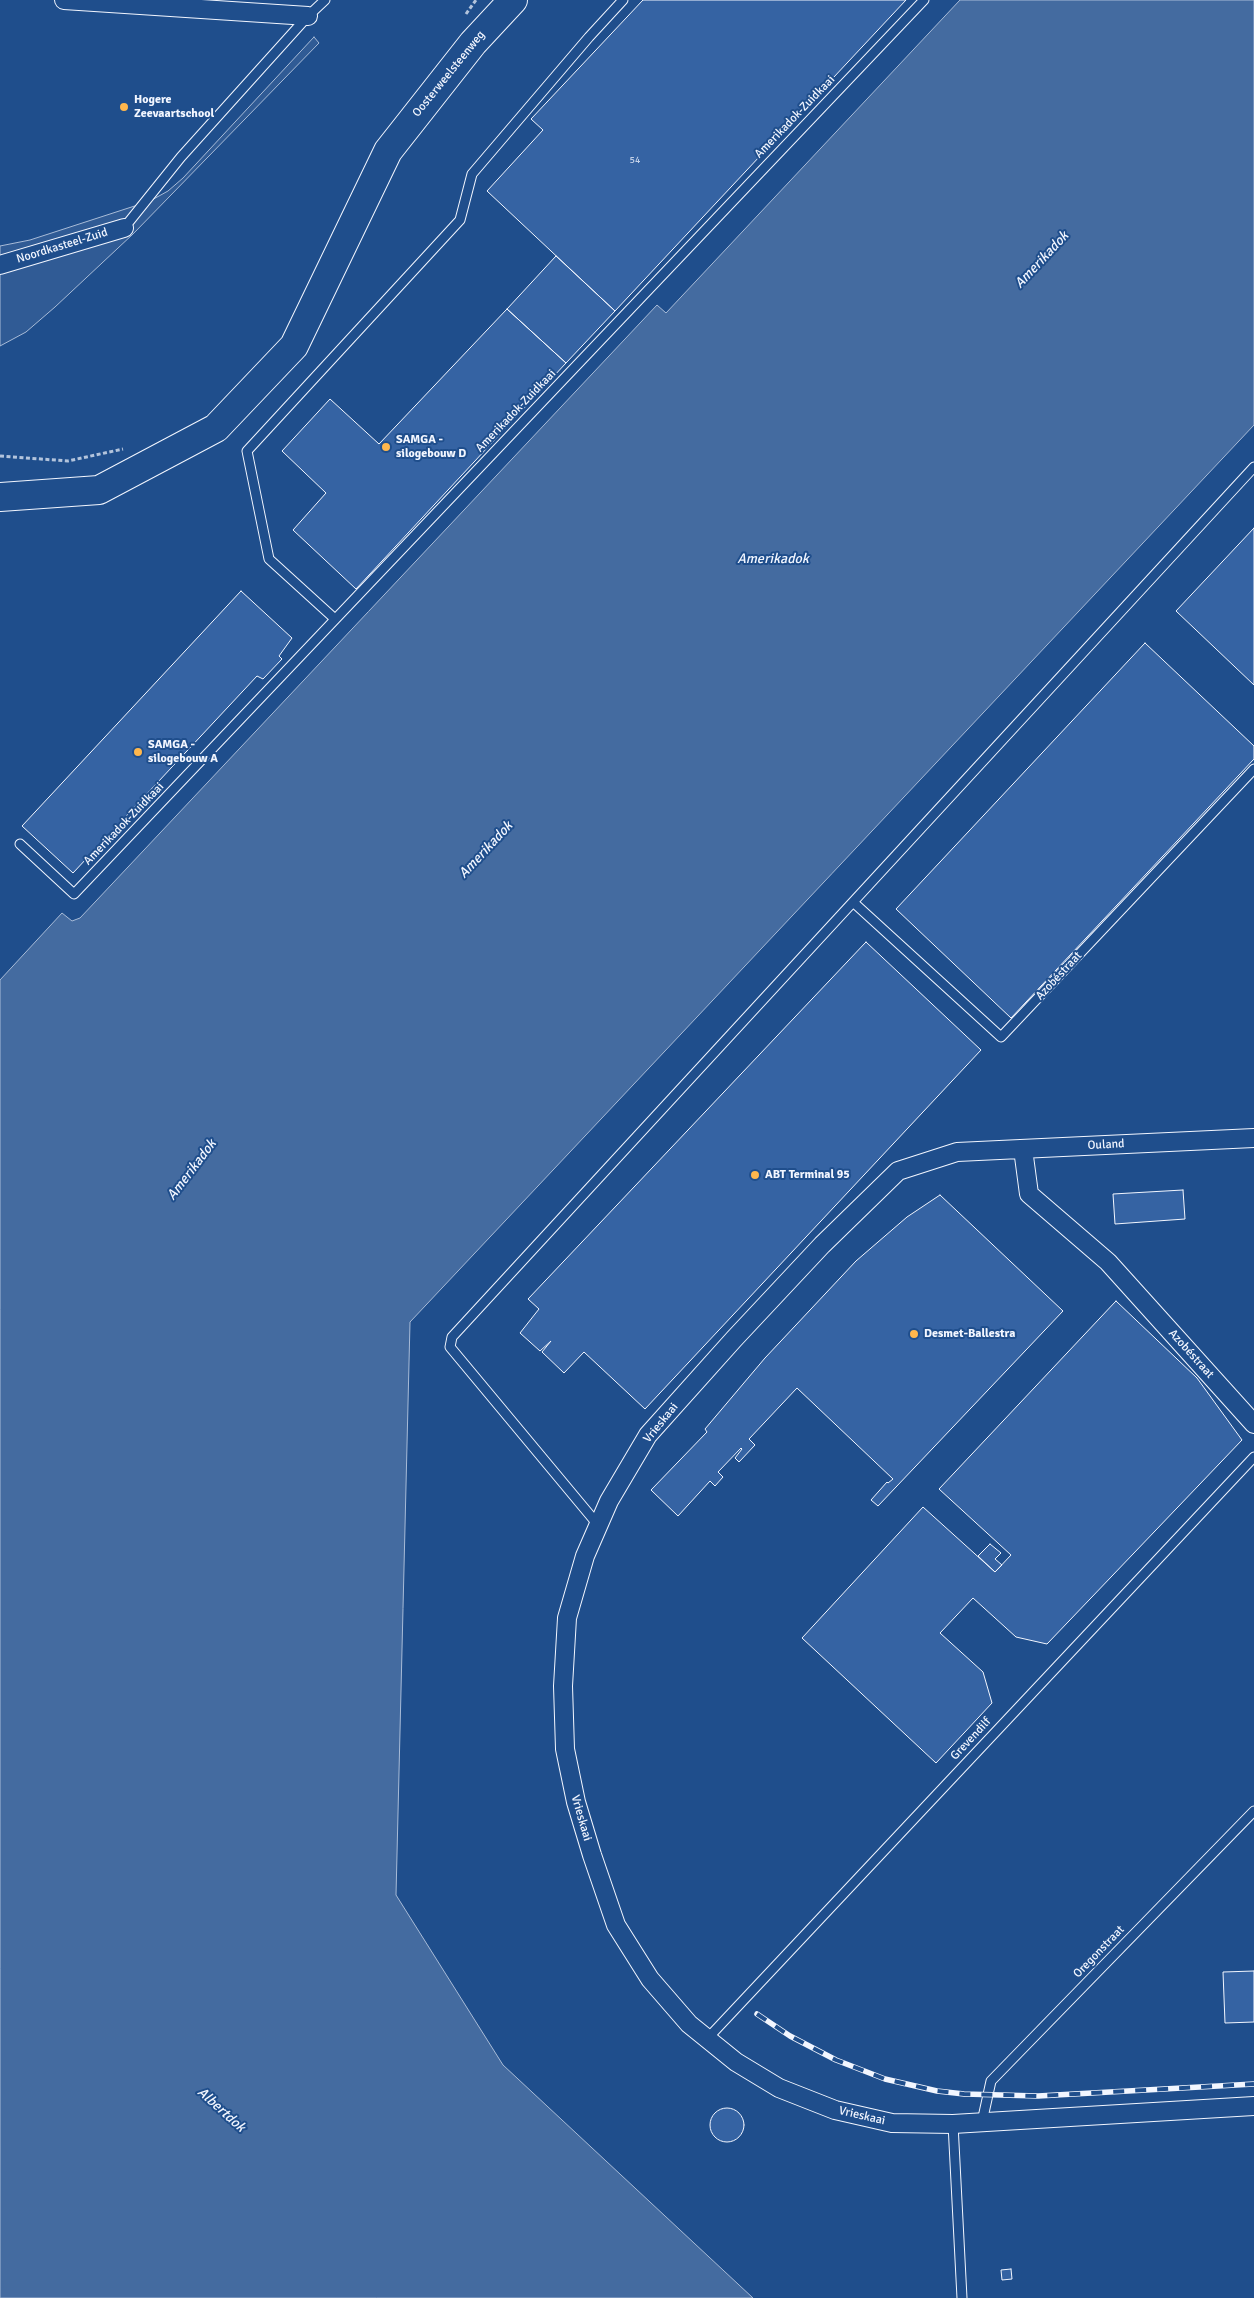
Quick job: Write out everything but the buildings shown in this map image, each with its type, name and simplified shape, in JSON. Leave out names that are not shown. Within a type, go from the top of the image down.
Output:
[{"type":"main road","name":"Oosterweelsteenweg","points":[[0,497],[99,490],[216,428],[294,346],[388,151],[473,43],[513,0]]},
{"type":"street","points":[[64,0],[308,16]]},
{"type":"street","name":"Noordkasteel-Zuid","points":[[0,265],[124,228]]},
{"type":"street","name":"Ouland","points":[[957,1152],[1254,1138]]},
{"type":"street","name":"Azobéstraat","points":[[1023,1149],[1029,1194],[1108,1262],[1254,1424]]},
{"type":"street","name":"Vrieskaai","points":[[957,1152],[898,1171],[822,1245],[648,1435],[609,1501],[586,1556],[567,1618],[563,1686],[564,1748],[576,1802],[592,1855],[616,1925],[650,1979],[689,2024],[736,2062],[779,2088],[835,2110],[892,2124],[953,2124],[1254,2106]]},
{"type":"lane","points":[[124,228],[181,157],[308,16],[325,0]]},
{"type":"lane","points":[[335,619],[269,559],[247,451],[460,220],[472,174],[623,0]]},
{"type":"lane","name":"Amerikadok-Zuidkaai","points":[[20,844],[74,894],[924,0]]},
{"type":"lane","points":[[599,1526],[450,1347],[452,1337],[1254,467]]},
{"type":"lane","name":"Azobéstraat","points":[[853,902],[1001,1037],[1254,769]]},
{"type":"lane","name":"Grevendilf","points":[[707,2039],[1254,1457]]},
{"type":"lane","name":"Oregonstraat","points":[[982,2122],[991,2081],[1254,1811]]},
{"type":"lane","points":[[953,2124],[962,2298]]},
{"type":"path","points":[[464,16],[476,0]]},
{"type":"path","points":[[0,456],[68,461],[130,448]]},
{"type":"shaded area","points":[[314,37],[319,43],[133,234],[26,332],[0,346],[0,246],[30,240],[150,201],[168,191],[183,178]]},
{"type":"water","name":"Amerikadok","points":[[960,0],[1254,0],[1254,425],[410,1322],[396,1895],[503,2065],[753,2298],[0,2298],[0,980],[62,913],[72,921],[80,918],[657,305],[666,313]]},
{"type":"railway","points":[[757,2014],[790,2036],[836,2060],[885,2079],[937,2091],[964,2094],[1038,2096],[1254,2084]]},
{"type":"place","name":"Hogere Zeevaartschool","points":[[124,107]]},
{"type":"place","name":"SAMGA - silogebouw D","points":[[386,447]]},
{"type":"place","name":"SAMGA - silogebouw A","points":[[138,752]]},
{"type":"place","name":"ABT Terminal 95","points":[[755,1175]]},
{"type":"place","name":"Desmet-Ballestra","points":[[914,1334]]},
{"type":"water label","name":"Albertdok","points":[[221,2110]]}]
